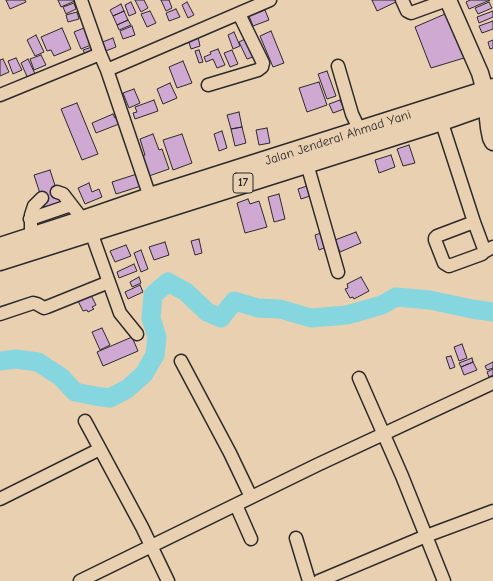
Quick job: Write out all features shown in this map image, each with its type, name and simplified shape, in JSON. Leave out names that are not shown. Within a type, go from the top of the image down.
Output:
[{"type":"highway","name":"Jalan Jenderal Ahmad Yani","points":[[87,226],[150,197],[265,169],[307,164],[439,114],[489,97]]},
{"type":"highway","name":"Jalan Jenderal Ahmad Yani","points":[[0,246],[32,235],[87,226],[265,169],[360,130],[439,114]]},
{"type":"highway","name":"Jalan Jenderal Ahmad Yani","points":[[0,261],[32,235]]},
{"type":"main road","points":[[448,0],[489,97],[489,128],[493,142]]},
{"type":"street","points":[[81,0],[107,70],[150,197]]},
{"type":"street","points":[[107,70],[270,0]]},
{"type":"street","points":[[402,0],[407,11],[411,13],[448,0]]},
{"type":"street","points":[[208,85],[262,68],[263,63],[239,14]]},
{"type":"street","points":[[0,95],[100,54]]},
{"type":"street","points":[[338,66],[352,114],[360,130]]},
{"type":"street","points":[[439,114],[474,222],[484,249],[488,250],[482,254],[449,266],[444,263],[435,238],[474,222]]},
{"type":"street","points":[[307,164],[338,272]]},
{"type":"street","points":[[57,192],[63,194],[87,226],[120,313],[137,334]]},
{"type":"street","points":[[32,235],[31,215],[34,206],[42,198]]},
{"type":"street","points":[[32,235],[71,206]]},
{"type":"street","points":[[0,314],[33,303],[44,308],[109,282]]},
{"type":"street","points":[[181,361],[230,453],[251,497]]},
{"type":"street","points":[[359,378],[402,476],[444,581]]},
{"type":"street","points":[[80,581],[317,465],[493,383]]},
{"type":"street","points":[[85,421],[142,527],[168,581]]},
{"type":"street","points":[[0,499],[100,449]]},
{"type":"street","points":[[236,505],[251,539]]},
{"type":"street","points":[[319,581],[426,536],[493,511]]},
{"type":"street","points":[[296,538],[309,581]]},
{"type":"building","points":[[6,0],[25,0],[26,2],[10,9]]},
{"type":"building","points":[[58,0],[77,0],[61,7]]},
{"type":"building","points":[[135,0],[144,0],[148,8],[141,12]]},
{"type":"building","points":[[161,0],[169,0],[172,8],[166,11]]},
{"type":"building","points":[[372,0],[398,0],[398,1],[377,11]]},
{"type":"building","points":[[470,0],[490,0],[469,9],[466,2]]},
{"type":"building","points":[[131,2],[136,13],[129,16],[125,5]]},
{"type":"building","points":[[187,2],[194,15],[188,18],[182,5]]},
{"type":"building","points":[[489,2],[492,8],[478,14],[475,8]]},
{"type":"building","points":[[74,3],[76,9],[66,14],[63,7]]},
{"type":"building","points":[[121,4],[124,11],[113,16],[110,10]]},
{"type":"building","points":[[176,9],[180,17],[169,21],[166,13]]},
{"type":"building","points":[[265,10],[269,20],[253,26],[249,16]]},
{"type":"building","points":[[124,11],[128,20],[117,25],[113,16]]},
{"type":"building","points":[[150,11],[156,23],[147,27],[141,14]]},
{"type":"building","points":[[493,11],[493,17],[479,23],[477,17]]},
{"type":"building","points":[[77,12],[79,19],[68,22],[66,15]]},
{"type":"building","points":[[445,14],[464,58],[431,68],[415,27]]},
{"type":"building","points":[[128,20],[131,25],[119,30],[117,25]]},
{"type":"building","points":[[493,21],[493,29],[482,33],[479,26]]},
{"type":"building","points":[[132,26],[135,35],[123,39],[120,31]]},
{"type":"building","points":[[62,28],[71,49],[54,56],[51,50],[47,51],[41,37]]},
{"type":"building","points":[[84,28],[91,45],[81,49],[74,32]]},
{"type":"building","points":[[271,31],[284,63],[273,67],[260,36]]},
{"type":"building","points":[[234,32],[240,46],[233,49],[228,35]]},
{"type":"building","points":[[36,35],[44,52],[35,56],[27,40]]},
{"type":"building","points":[[198,37],[200,46],[191,49],[188,39]]},
{"type":"building","points":[[113,38],[116,47],[103,52],[100,43]]},
{"type":"building","points":[[245,39],[253,57],[247,59],[239,42]]},
{"type":"building","points":[[493,40],[493,48],[490,49],[488,42]]},
{"type":"building","points":[[92,47],[94,52],[86,56],[83,50]]},
{"type":"building","points":[[218,49],[225,65],[217,68],[213,59],[206,62],[204,57],[211,54],[210,52]]},
{"type":"building","points":[[199,50],[203,62],[199,63],[195,51]]},
{"type":"building","points":[[232,50],[238,64],[230,67],[224,53]]},
{"type":"building","points":[[41,55],[46,65],[34,70],[30,59]]},
{"type":"building","points":[[16,58],[22,70],[13,74],[8,61]]},
{"type":"building","points":[[3,59],[9,72],[0,76],[0,60]]},
{"type":"building","points":[[28,59],[37,78],[29,81],[21,63]]},
{"type":"building","points":[[183,61],[192,83],[177,88],[169,67]]},
{"type":"building","points":[[327,71],[336,96],[327,99],[318,74]]},
{"type":"building","points":[[319,82],[327,105],[307,112],[299,88]]},
{"type":"building","points":[[170,83],[177,98],[163,104],[157,89]]},
{"type":"building","points":[[134,89],[140,103],[129,108],[123,93]]},
{"type":"building","points":[[154,100],[158,111],[135,119],[133,113],[137,112],[135,107]]},
{"type":"building","points":[[340,100],[344,109],[333,113],[329,104]]},
{"type":"building","points":[[77,103],[98,154],[82,160],[61,109]]},
{"type":"building","points":[[239,112],[242,127],[231,129],[227,115]]},
{"type":"building","points":[[113,114],[119,124],[96,133],[92,123]]},
{"type":"building","points":[[242,127],[246,143],[235,146],[231,129]]},
{"type":"building","points":[[267,128],[270,143],[259,145],[256,130]]},
{"type":"building","points":[[222,131],[227,148],[219,151],[214,134]]},
{"type":"building","points":[[153,134],[159,150],[162,149],[169,169],[149,176],[142,156],[145,155],[140,139]]},
{"type":"building","points":[[182,134],[192,163],[173,170],[163,140]]},
{"type":"building","points":[[409,145],[415,163],[403,166],[397,149]]},
{"type":"building","points":[[391,155],[395,167],[379,173],[375,160]]},
{"type":"building","points":[[50,170],[62,207],[46,212],[34,175]]},
{"type":"building","points":[[137,174],[141,186],[116,194],[112,182]]},
{"type":"building","points":[[89,183],[92,192],[99,189],[102,197],[85,204],[78,188]]},
{"type":"building","points":[[310,185],[313,195],[301,199],[298,189]]},
{"type":"building","points":[[279,194],[285,219],[274,222],[268,197]]},
{"type":"building","points":[[248,199],[250,204],[259,201],[267,227],[245,233],[237,203]]},
{"type":"building","points":[[324,232],[329,246],[319,250],[315,235]]},
{"type":"building","points":[[356,232],[361,243],[340,252],[335,240]]},
{"type":"building","points":[[199,239],[202,253],[195,255],[191,241]]},
{"type":"building","points":[[165,242],[169,255],[154,260],[149,247]]},
{"type":"building","points":[[126,245],[131,256],[115,262],[110,251]]},
{"type":"building","points":[[141,250],[148,269],[141,272],[134,253]]},
{"type":"building","points":[[134,264],[137,271],[119,278],[117,272]]},
{"type":"building","points":[[139,277],[141,283],[132,287],[130,282]]},
{"type":"building","points":[[361,277],[369,291],[354,299],[353,297],[350,298],[345,289],[348,288],[347,284]]},
{"type":"building","points":[[140,285],[143,292],[128,299],[125,292]]},
{"type":"building","points":[[91,295],[96,305],[92,307],[94,309],[88,312],[87,310],[83,311],[78,301]]},
{"type":"building","points":[[102,328],[110,345],[100,350],[92,332]]},
{"type":"building","points":[[132,337],[138,351],[103,366],[97,352]]},
{"type":"building","points":[[462,344],[467,358],[459,361],[454,347]]},
{"type":"building","points":[[451,356],[455,367],[450,369],[446,357]]},
{"type":"building","points":[[472,358],[473,362],[461,367],[459,363]]},
{"type":"building","points":[[473,362],[477,370],[464,375],[461,367]]},
{"type":"building","points":[[493,362],[493,368],[487,370],[485,366]]},
{"type":"building","points":[[493,369],[493,375],[489,377],[487,372]]},
{"type":"waterway","points":[[0,361],[16,359],[38,362],[61,377],[75,392],[110,398],[127,389],[144,374],[155,355],[157,337],[151,318],[153,295],[168,282],[186,292],[207,312],[221,318],[234,301],[258,308],[280,309],[311,318],[347,315],[382,305],[396,297],[430,300],[493,312]]}]
